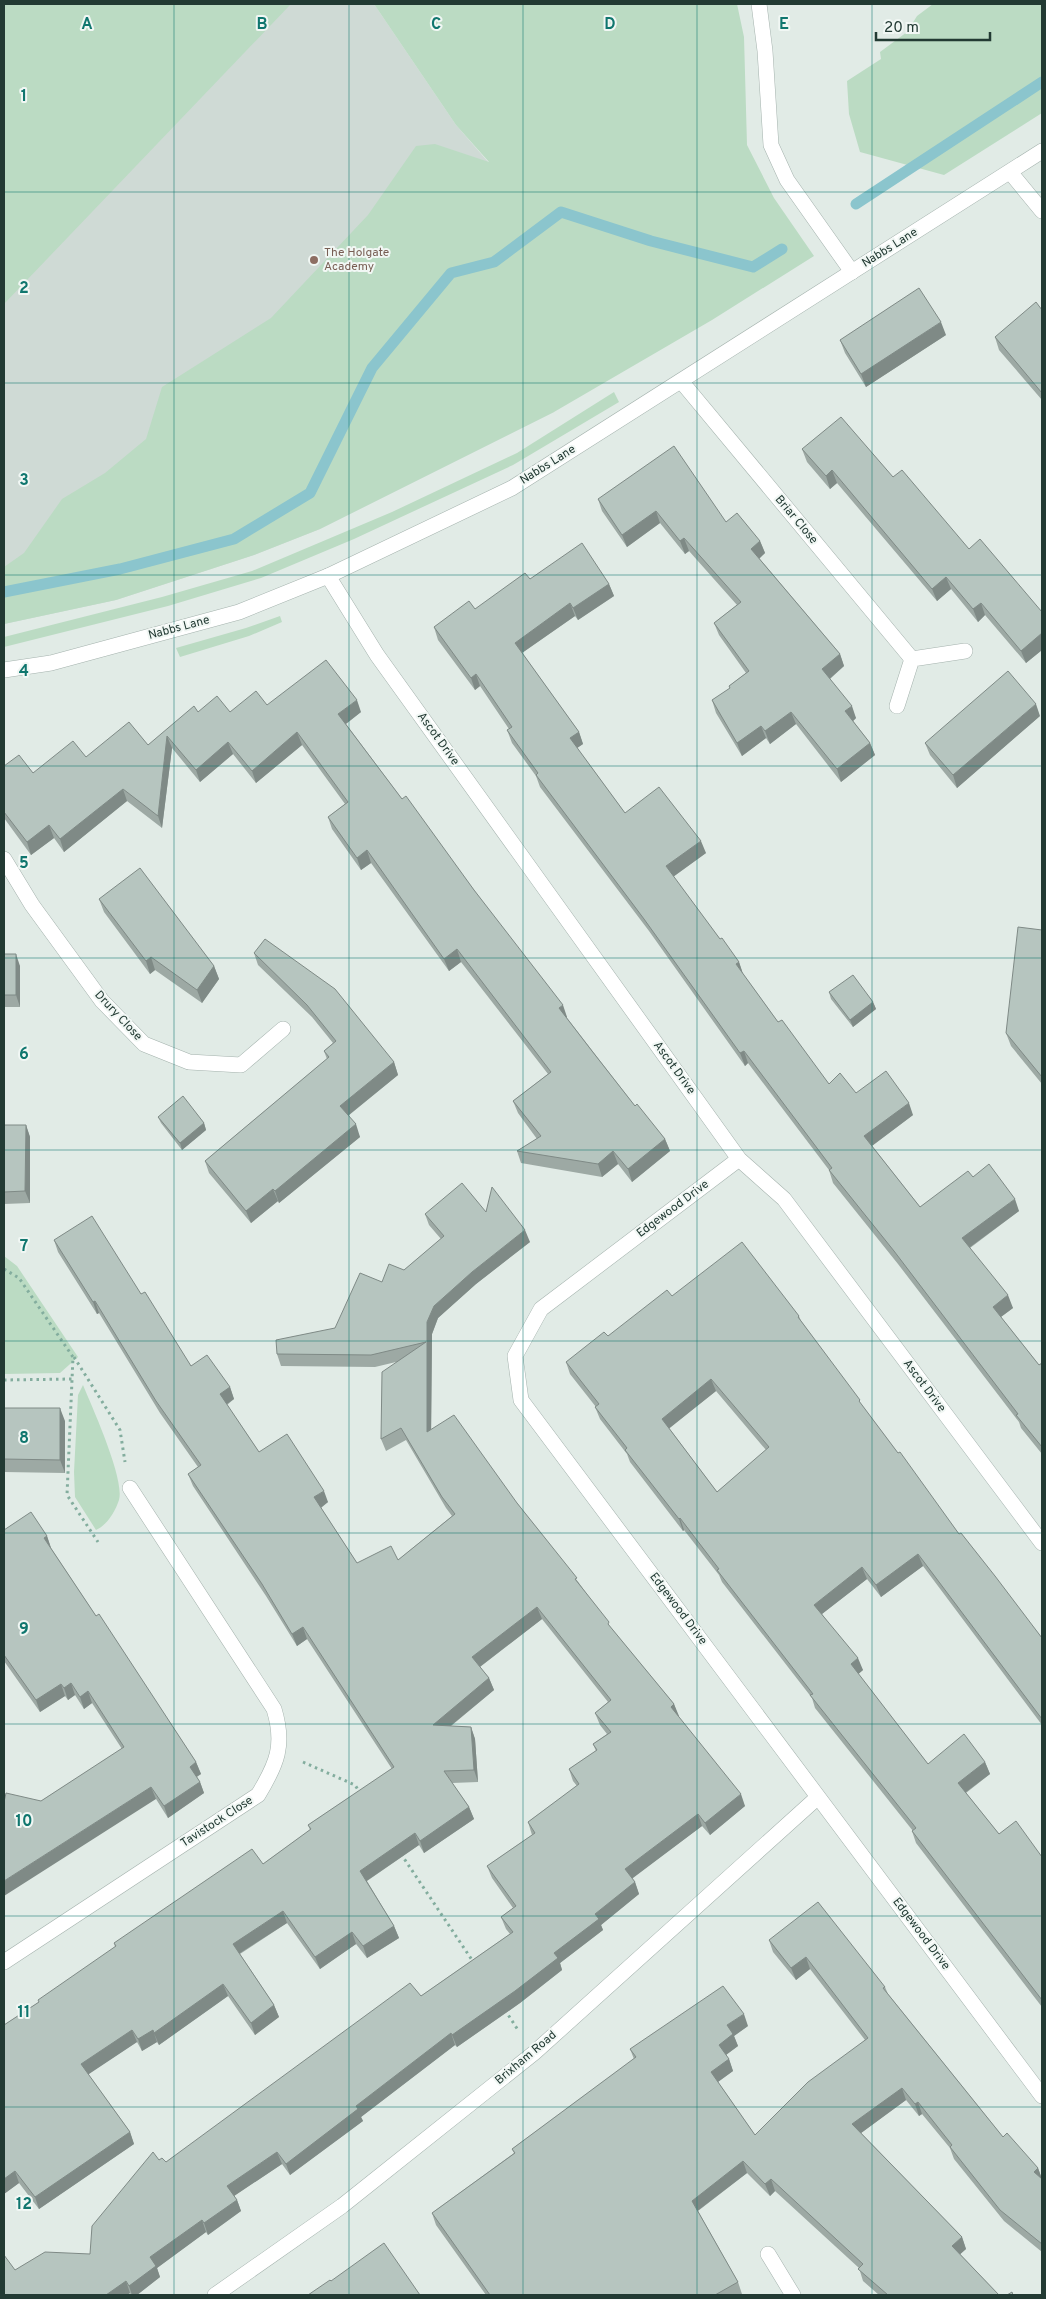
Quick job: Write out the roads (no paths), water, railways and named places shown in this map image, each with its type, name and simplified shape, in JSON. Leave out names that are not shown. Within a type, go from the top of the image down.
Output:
[{"type":"street","points":[[759,4],[765,51],[771,145],[787,180],[852,272]]},
{"type":"street","name":"Nabbs Lane","points":[[4,670],[51,663],[239,612],[328,576],[512,488],[1042,151]]},
{"type":"street","points":[[1010,172],[1042,211]]},
{"type":"street","name":"Briar Close","points":[[681,381],[912,659]]},
{"type":"street","name":"Ascot Drive","points":[[328,576],[377,655],[739,1159],[784,1199],[1042,1543]]},
{"type":"street","points":[[897,706],[912,659],[965,651]]},
{"type":"street","name":"Drury Close","points":[[4,860],[32,905],[102,1001],[144,1044],[189,1062],[241,1066],[283,1029]]},
{"type":"street","name":"Edgewood Drive","points":[[739,1159],[541,1309],[515,1356],[521,1400],[1042,2096]]},
{"type":"street","name":"Tavistock Close","points":[[4,1962],[258,1795],[273,1771],[279,1751],[280,1730],[274,1709],[130,1488]]},
{"type":"street","name":"Brixham Road","points":[[216,2295],[342,2206],[534,2053],[818,1797]]},
{"type":"street","points":[[768,2254],[793,2295]]},
{"type":"waterway","points":[[856,204],[1042,82]]},
{"type":"waterway","points":[[4,592],[120,569],[234,539],[310,493],[372,368],[451,273],[494,262],[561,212],[651,241],[753,267],[782,249]]},
{"type":"place","name":"The Holgate Academy","points":[[314,260]]}]
